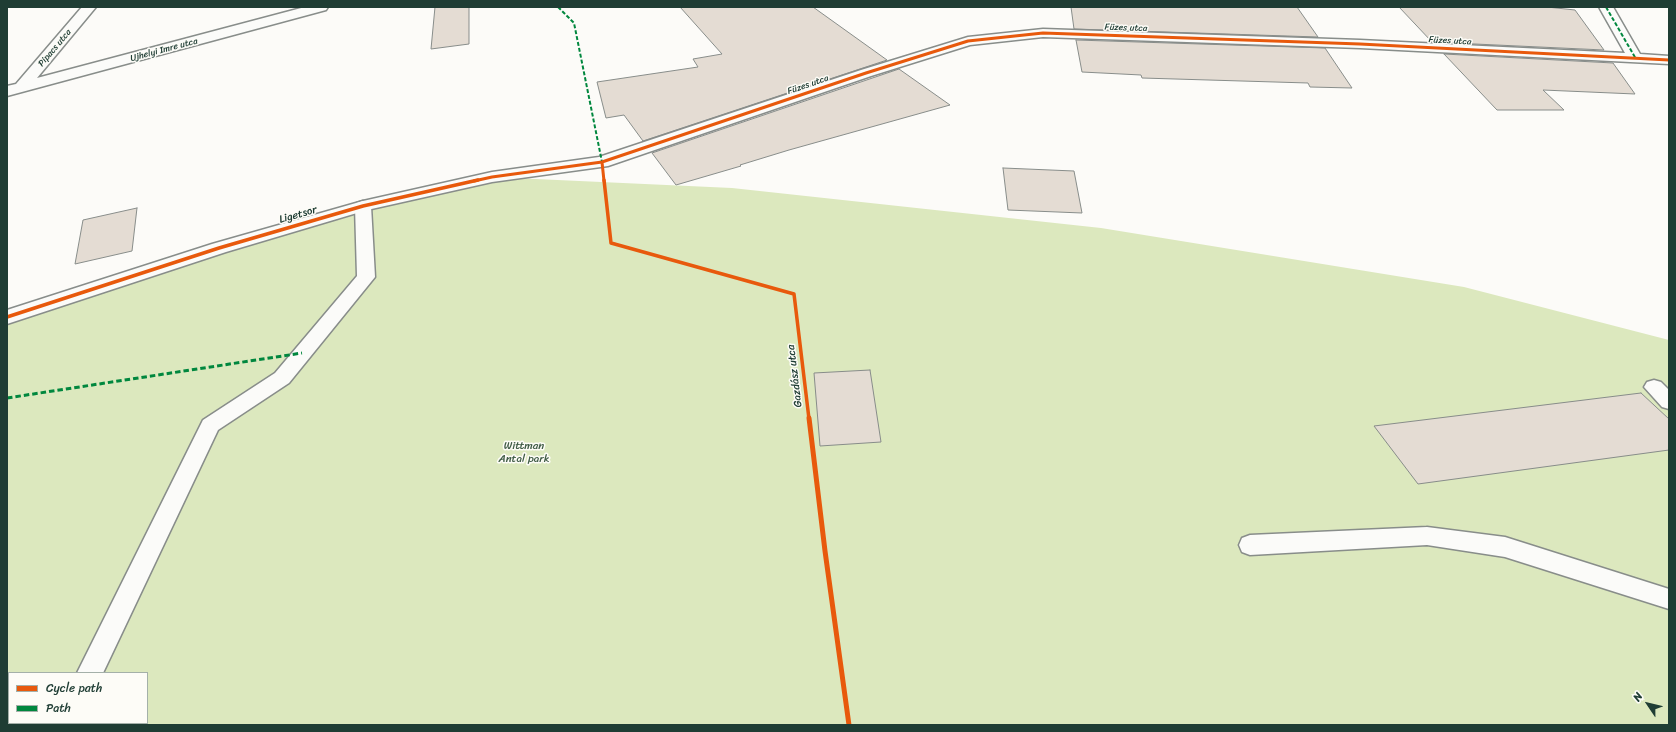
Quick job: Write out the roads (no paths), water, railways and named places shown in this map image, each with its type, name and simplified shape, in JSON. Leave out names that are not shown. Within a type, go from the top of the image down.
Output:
[{"type":"street","name":"Pipacs utca","points":[[14,90],[89,7]]},
{"type":"street","name":"Ujhelyi Imre utca","points":[[14,90],[320,7]]},
{"type":"street","points":[[1606,7],[1636,59]]},
{"type":"street","name":"Füzes utca","points":[[602,162],[866,73],[968,41],[1043,33],[1360,44],[1669,60]]},
{"type":"street","name":"Ligetsor","points":[[7,317],[219,248],[363,206],[492,177],[602,162]]},
{"type":"lane","points":[[90,672],[210,425],[282,378],[366,277],[363,206]]},
{"type":"lane","points":[[1654,387],[1669,402]]},
{"type":"lane","points":[[1250,546],[1427,536],[1505,547],[1669,599]]},
{"type":"park label","name":"Wittman Antal park","points":[[524,452]]}]
